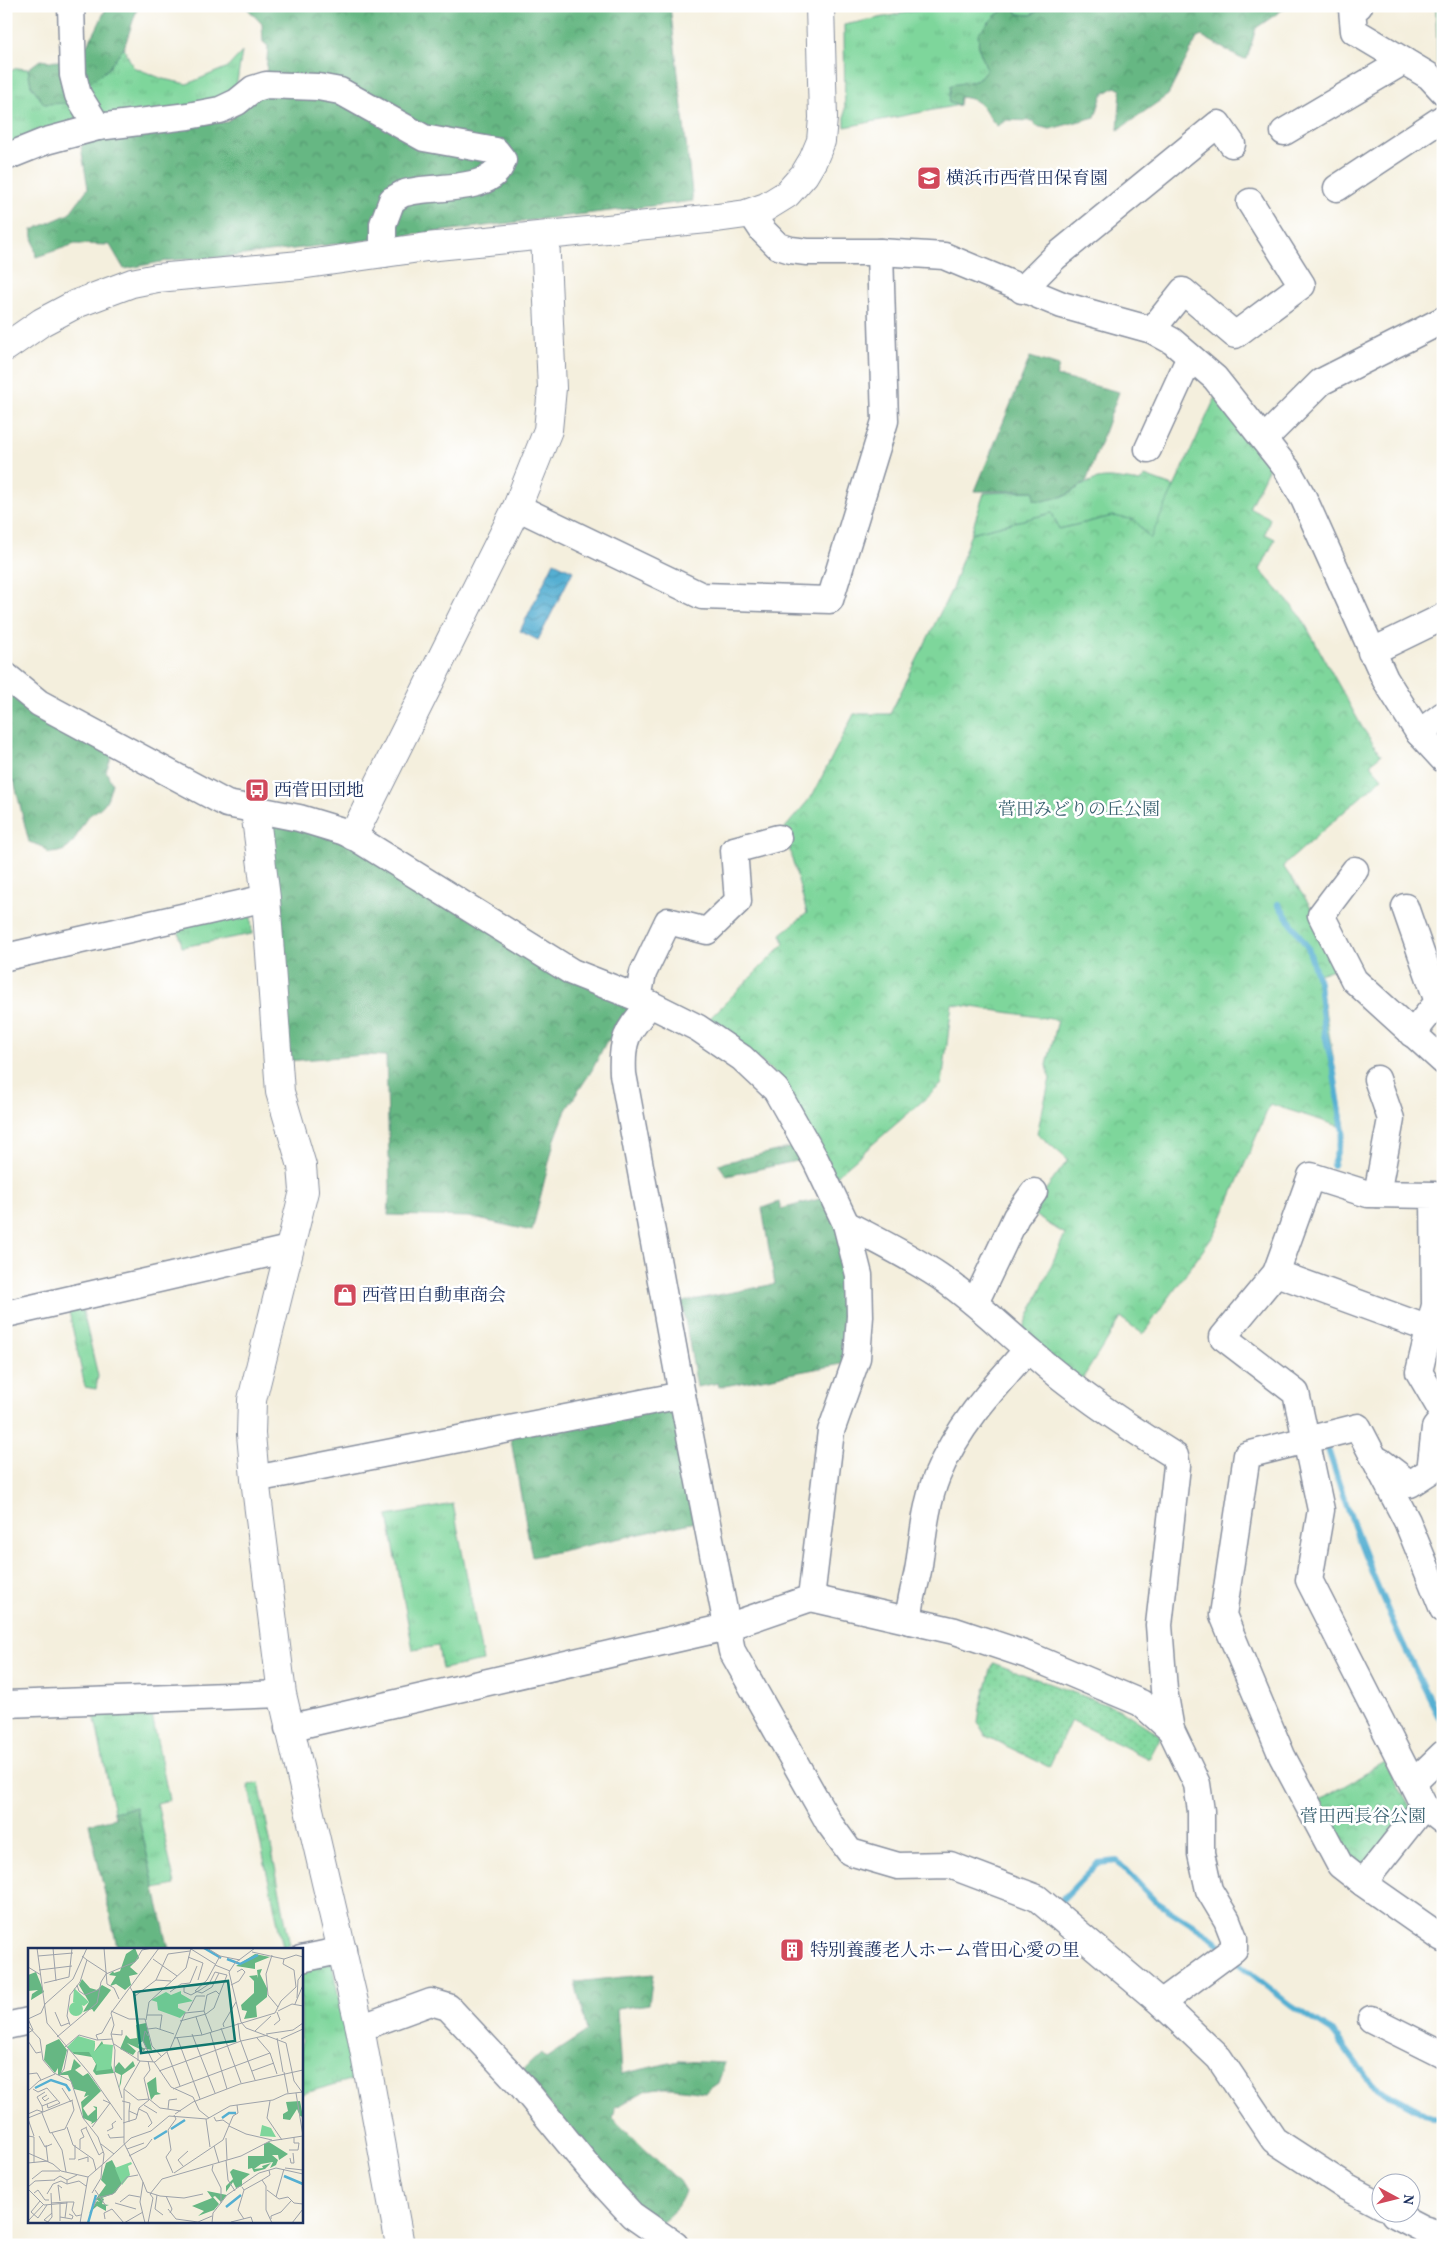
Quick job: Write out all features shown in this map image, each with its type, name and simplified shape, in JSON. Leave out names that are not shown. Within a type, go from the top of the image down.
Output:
[{"type":"street","points":[[71,6],[73,75],[78,95],[98,127]]},
{"type":"street","points":[[6,348],[42,322],[76,304],[132,283],[174,276],[300,265],[751,212],[766,207],[787,194],[804,175],[821,141],[823,118],[820,6]]},
{"type":"street","points":[[1354,7],[1354,31],[1430,76],[1443,91]]},
{"type":"street","points":[[1284,132],[1404,61]]},
{"type":"street","points":[[6,156],[98,127],[188,116],[220,110],[236,102],[253,89],[266,85],[289,84],[318,86],[340,91],[424,138],[496,151],[503,160],[501,169],[482,182],[405,193],[392,200],[383,224],[383,254]]},
{"type":"street","points":[[1336,188],[1443,118]]},
{"type":"street","points":[[1022,290],[1054,258],[1218,124],[1232,144]]},
{"type":"street","points":[[1152,330],[1183,291],[1234,335],[1302,285],[1250,202]]},
{"type":"street","points":[[751,212],[763,231],[778,246],[791,250],[944,256],[1062,305],[1152,330],[1172,341],[1215,378],[1287,469],[1304,499],[1371,652],[1385,679],[1420,733],[1443,759]]},
{"type":"street","points":[[353,836],[517,506],[548,430],[551,405],[546,236]]},
{"type":"street","points":[[517,506],[702,596],[830,600],[885,420],[880,252]]},
{"type":"street","points":[[1264,439],[1321,382],[1443,320]]},
{"type":"street","points":[[1148,449],[1190,357]]},
{"type":"street","points":[[1371,652],[1443,617]]},
{"type":"street","points":[[6,676],[39,703],[227,804],[299,818],[353,836],[572,972],[644,1001],[720,1041],[742,1058],[776,1090],[816,1162],[846,1224],[859,1275],[860,1316],[857,1358],[831,1431],[811,1598]]},
{"type":"street","points":[[1420,733],[1443,715]]},
{"type":"street","points":[[255,810],[266,898],[280,1092],[304,1181],[301,1211],[289,1249],[252,1400],[255,1479],[288,1728],[344,1950],[400,2245]]},
{"type":"street","points":[[778,838],[734,850],[738,901],[707,931],[668,921],[643,972],[644,1001],[628,1032],[622,1053],[623,1074],[682,1395],[732,1652],[829,1823],[850,1852],[898,1866],[950,1865],[1038,1898],[1162,2003],[1219,2058],[1274,2140],[1346,2187],[1372,2201]]},
{"type":"street","points":[[1354,870],[1321,915],[1354,980],[1443,1061]]},
{"type":"street","points":[[6,958],[266,898]]},
{"type":"street","points":[[1405,907],[1438,1002],[1412,1034]]},
{"type":"street","points":[[1377,1080],[1391,1119],[1377,1194]]},
{"type":"street","points":[[1426,1803],[1308,1580],[1321,1510],[1296,1393],[1223,1337],[1276,1273],[1311,1176],[1368,1194],[1434,1195],[1435,1305],[1419,1372],[1443,1413]]},
{"type":"street","points":[[975,1303],[1016,1217],[1034,1192]]},
{"type":"street","points":[[846,1224],[909,1257],[975,1303],[1028,1350],[1102,1410],[1175,1456],[1177,1466],[1159,1625],[1164,1690],[1171,1730],[1197,1784],[1201,1811],[1201,1854],[1209,1890],[1228,1920],[1234,1938],[1234,1949],[1162,2003]]},
{"type":"street","points":[[6,1314],[289,1249]]},
{"type":"street","points":[[1276,1273],[1429,1329]]},
{"type":"street","points":[[909,1621],[909,1600],[918,1571],[926,1515],[937,1476],[963,1428],[981,1402],[1028,1350]]},
{"type":"street","points":[[255,1479],[682,1395]]},
{"type":"street","points":[[1370,1452],[1390,1471],[1410,1484],[1430,1471],[1435,1428],[1443,1418]]},
{"type":"street","points":[[1443,1609],[1407,1521],[1358,1427],[1247,1454],[1223,1615],[1282,1756],[1340,1865],[1362,1884],[1443,1939]]},
{"type":"street","points":[[288,1728],[727,1627],[811,1598],[955,1631],[1030,1656],[1141,1703],[1171,1730]]},
{"type":"street","points":[[6,1704],[282,1694]]},
{"type":"street","points":[[1362,1884],[1426,1803],[1443,1754]]},
{"type":"street","points":[[302,1959],[344,1950]]},
{"type":"street","points":[[360,2028],[431,2002],[448,2006],[522,2086],[596,2176],[632,2215],[675,2245]]},
{"type":"street","points":[[1372,2019],[1443,2055]]},
{"type":"street","points":[[6,2026],[28,2021]]},
{"type":"street","points":[[1413,2224],[1443,2235]]},
{"type":"green space","points":[[107,6],[138,6],[124,48],[107,70],[83,87],[73,103],[44,104],[31,85],[28,69],[40,60],[66,60],[76,55],[90,40]]},
{"type":"green space","points":[[245,6],[670,6],[693,201],[227,257],[172,260],[124,269],[110,245],[75,244],[36,257],[32,230],[69,214],[88,188],[81,147],[93,132],[227,122],[265,91],[268,46],[263,42],[262,24]]},
{"type":"green space","points":[[939,6],[1009,6],[995,16],[979,49],[988,70],[949,102],[959,105],[845,127],[844,25]]},
{"type":"green space","points":[[1009,6],[1014,6],[1018,14],[1031,15],[1046,6],[1288,6],[1256,28],[1247,59],[1240,58],[1202,36],[1197,38],[1168,95],[1118,130],[1121,90],[1115,87],[1102,95],[1095,117],[1050,129],[1036,126],[1033,121],[1007,120],[997,126],[980,104],[969,98],[960,97],[959,105],[949,103],[951,85],[976,81],[987,70],[979,49],[978,33],[995,16]]},
{"type":"green space","points":[[1014,6],[1046,6],[1031,15],[1017,14]]},
{"type":"green space","points":[[1436,6],[1443,6],[1443,67],[1437,63]]},
{"type":"green space","points":[[124,48],[133,67],[163,79],[187,84],[228,67],[242,52],[235,93],[208,106],[6,146],[6,73],[17,68],[28,69],[31,85],[83,87],[107,70]]},
{"type":"green space","points":[[1030,357],[1059,366],[1056,376],[1119,392],[1086,482],[1065,496],[1043,501],[1034,500],[1034,491],[975,491]]},
{"type":"green space","name":"菅田みどりの丘公園","points":[[1217,394],[1274,457],[1249,508],[1270,518],[1265,534],[1275,539],[1260,570],[1300,615],[1362,727],[1381,755],[1370,764],[1382,778],[1283,866],[1320,920],[1340,967],[1319,974],[1345,1128],[1270,1104],[1216,1232],[1143,1334],[1121,1318],[1079,1384],[1022,1332],[1065,1234],[1029,1212],[1068,1160],[1037,1133],[1050,1079],[1047,1065],[1058,1020],[952,1004],[942,1084],[835,1177],[775,1073],[709,1019],[784,944],[781,934],[807,913],[784,829],[812,796],[854,714],[890,714],[952,589],[971,533],[1052,513],[1059,529],[1113,516],[1135,520],[1150,539]]},
{"type":"green space","points":[[1145,476],[1175,487],[1150,540],[1113,516],[1059,529],[1052,513],[971,533],[984,493],[1034,491],[1065,496],[1093,480],[1101,478],[1140,482]]},
{"type":"green space","points":[[6,686],[113,753],[106,771],[112,784],[107,800],[103,806],[88,817],[73,842],[64,850],[48,853],[41,846],[29,842],[14,781],[6,782]]},
{"type":"green space","points":[[268,818],[346,838],[631,1005],[621,1031],[606,1042],[592,1070],[566,1110],[554,1142],[532,1231],[469,1217],[388,1215],[390,1188],[386,1056],[365,1055],[288,1061]]},
{"type":"green space","points":[[243,910],[251,917],[252,934],[182,947],[177,923]]},
{"type":"green space","points":[[803,1145],[810,1158],[727,1176],[718,1164]]},
{"type":"green space","points":[[827,1197],[846,1236],[852,1336],[842,1364],[719,1387],[718,1383],[697,1387],[682,1302],[775,1284],[762,1208],[779,1202],[781,1209]]},
{"type":"green space","points":[[81,1303],[98,1376],[96,1389],[85,1387],[68,1307]]},
{"type":"green space","points":[[674,1403],[696,1522],[532,1557],[510,1435]]},
{"type":"green space","points":[[453,1504],[483,1661],[442,1669],[438,1646],[413,1650],[388,1516]]},
{"type":"green space","points":[[993,1663],[1121,1710],[1161,1736],[1149,1759],[1071,1720],[1049,1767],[986,1736],[978,1723],[980,1708]]},
{"type":"green space","points":[[149,1700],[169,1800],[157,1803],[175,1885],[155,1889],[136,1807],[114,1812],[92,1704]]},
{"type":"green space","name":"菅田西長谷公園","points":[[1385,1762],[1412,1811],[1362,1873],[1345,1858],[1317,1802]]},
{"type":"green space","points":[[259,1783],[290,1945],[283,1947],[248,1785]]},
{"type":"green space","points":[[136,1807],[169,1948],[118,1948],[89,1824],[115,1818],[114,1812]]},
{"type":"green space","points":[[332,1963],[354,2079],[302,2094],[302,1964]]},
{"type":"green space","points":[[653,1974],[649,2004],[617,2009],[621,2074],[679,2061],[725,2063],[718,2083],[705,2092],[657,2088],[643,2092],[615,2107],[612,2118],[679,2181],[685,2191],[675,2209],[659,2223],[630,2203],[522,2071],[541,2053],[546,2058],[587,2031],[575,1982]]},
{"type":"water","points":[[554,562],[573,571],[538,640],[520,631]]},
{"type":"waterway","points":[[1278,904],[1308,948],[1319,982],[1324,1030],[1334,1073],[1343,1132],[1333,1165]]},
{"type":"waterway","points":[[1328,1449],[1352,1520],[1379,1589],[1409,1657],[1443,1724]]},
{"type":"waterway","points":[[1057,1905],[1098,1863],[1117,1861],[1155,1901],[1213,1938],[1224,1948]]},
{"type":"waterway","points":[[1234,1960],[1291,2005],[1334,2033],[1372,2085],[1432,2118],[1443,2120]]},
{"type":"place","name":"横浜市西菅田保育園","points":[[929,178]]},
{"type":"place","name":"西菅田団地","points":[[257,790]]},
{"type":"place","name":"西菅田自動車商会","points":[[345,1295]]},
{"type":"place","name":"特別養護老人ホーム菅田心愛の里","points":[[792,1950]]}]
